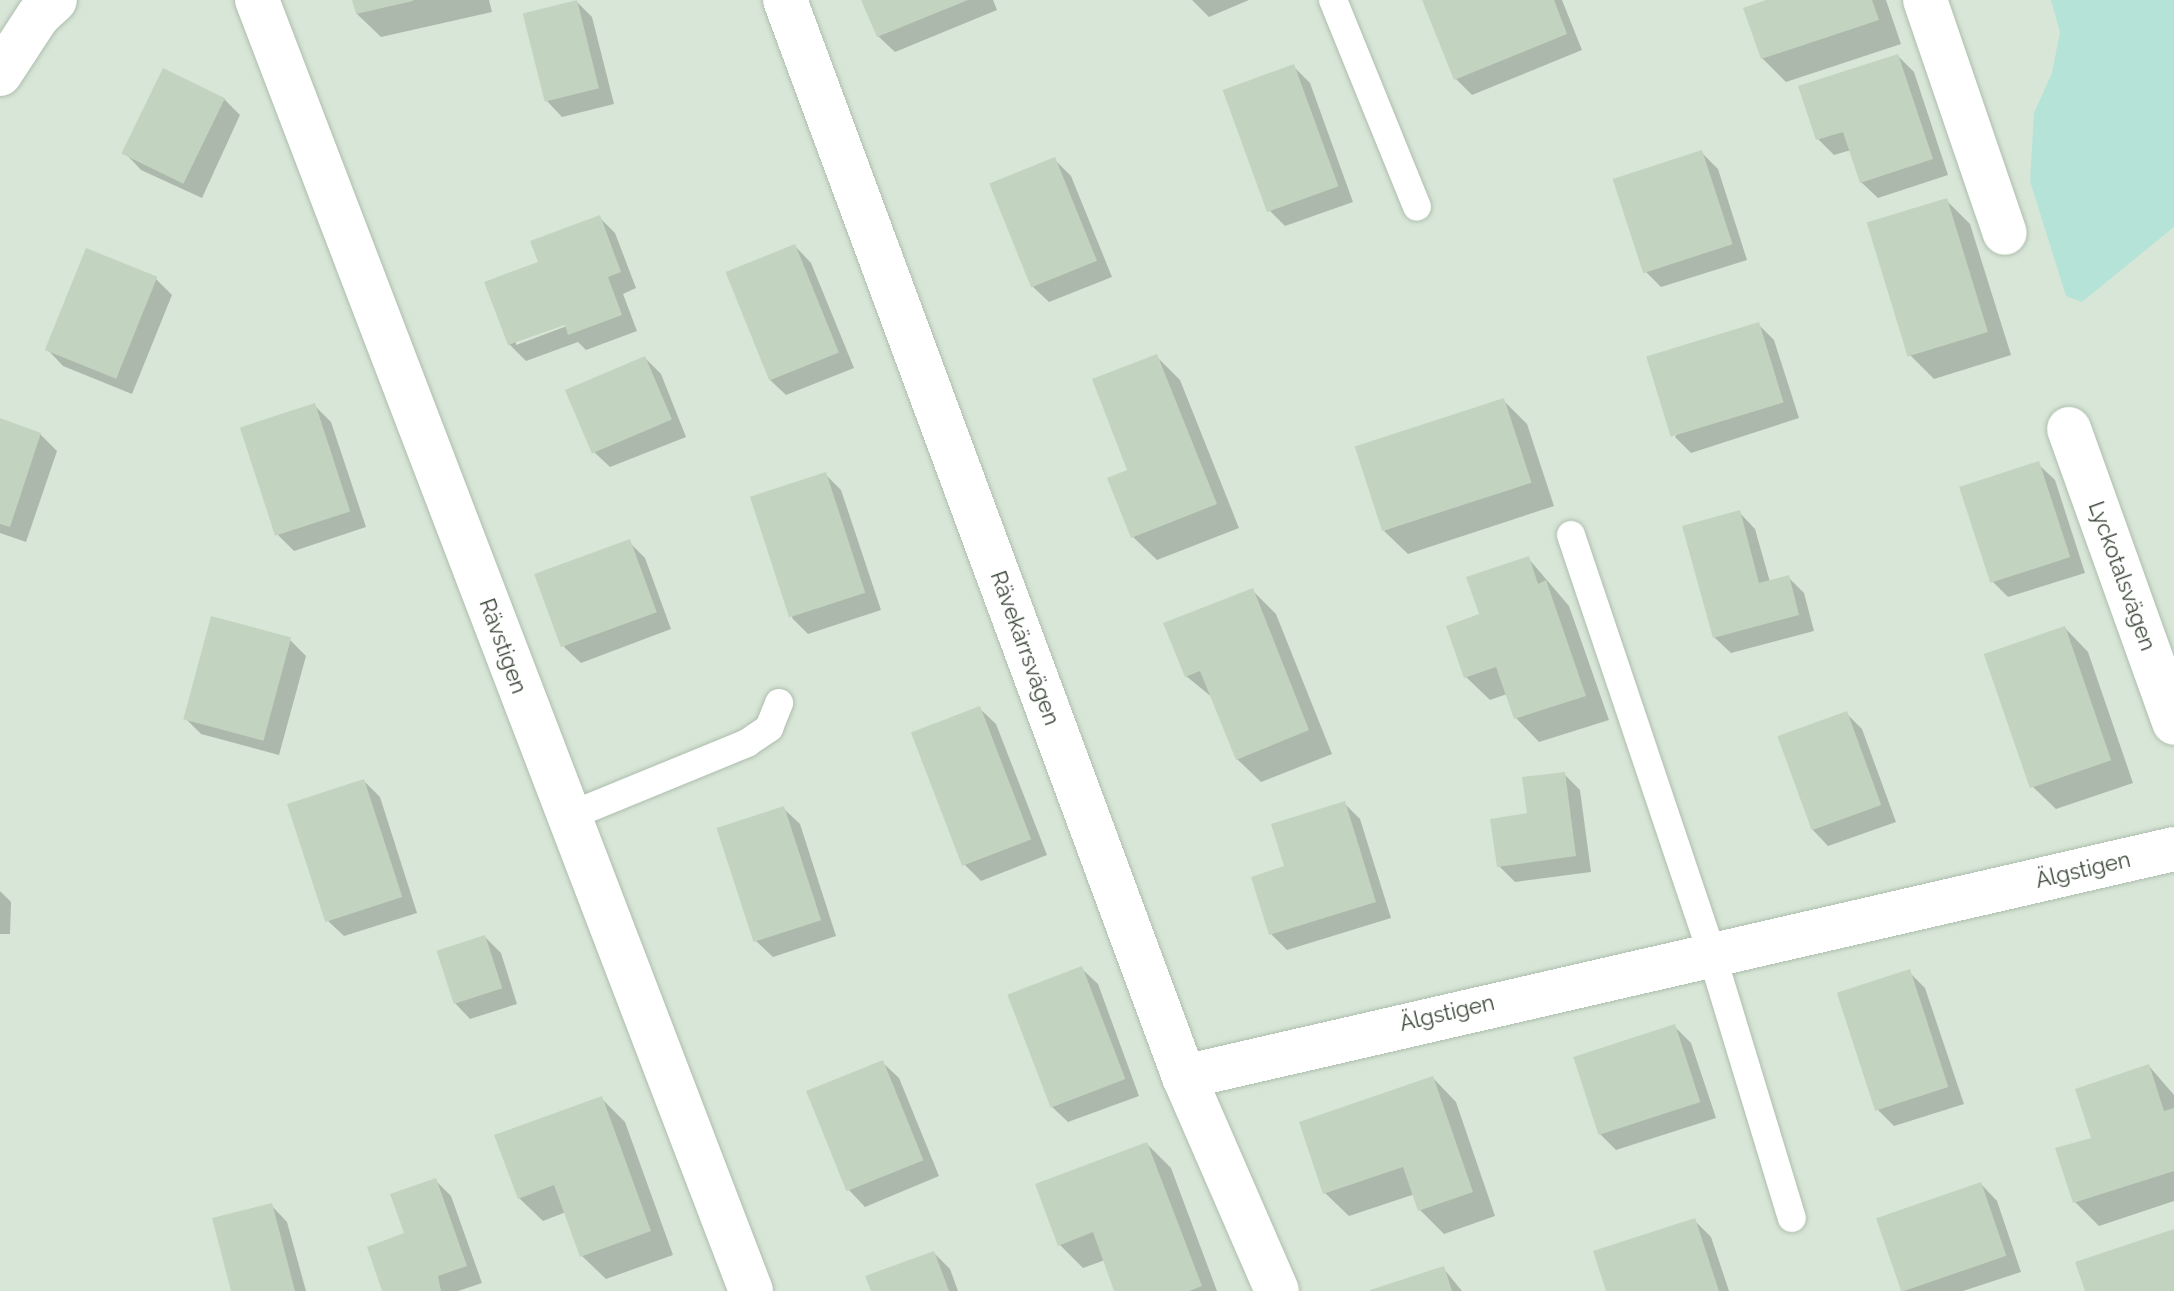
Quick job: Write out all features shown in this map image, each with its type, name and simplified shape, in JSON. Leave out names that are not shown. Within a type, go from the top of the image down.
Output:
[{"type":"street","points":[[0,74],[38,16],[55,0]]},
{"type":"street","name":"Rävstigen","points":[[257,0],[567,817],[751,1291]]},
{"type":"street","name":"Rävekärrsvägen","points":[[785,0],[1184,1077],[1277,1291]]},
{"type":"street","points":[[1925,0],[2005,233]]},
{"type":"street","name":"Lyckotalsvägen","points":[[2069,429],[2174,723]]},
{"type":"street","name":"Älgstigen","points":[[1184,1077],[1711,952],[2174,849]]},
{"type":"lane","points":[[1333,0],[1417,207]]},
{"type":"lane","points":[[1571,535],[1711,952],[1792,1218]]},
{"type":"lane","points":[[567,817],[747,743],[769,728],[779,703]]},
{"type":"shaded area","points":[[0,0],[2174,0],[2174,1291],[0,1291]]},
{"type":"shaded area","points":[[2051,0],[2174,0],[2174,227],[2082,302],[2066,296],[2030,181],[2034,113],[2052,73],[2060,32]]},
{"type":"building","points":[[352,0],[413,0],[413,1],[356,14]]},
{"type":"building","points":[[577,0],[599,88],[545,102],[523,14]]},
{"type":"building","points":[[861,0],[968,0],[877,37]]},
{"type":"building","points":[[1422,0],[1554,0],[1567,34],[1454,80]]},
{"type":"building","points":[[1766,0],[1872,0],[1879,20],[1761,59],[1743,8]]},
{"type":"building","points":[[1898,54],[1933,159],[1860,183],[1843,132],[1816,140],[1798,86]]},
{"type":"building","points":[[1294,64],[1338,186],[1267,212],[1223,90]]},
{"type":"building","points":[[163,68],[225,98],[183,184],[121,153]]},
{"type":"building","points":[[1702,150],[1733,244],[1643,273],[1613,179]]},
{"type":"building","points":[[1055,157],[1097,261],[1031,287],[989,184]]},
{"type":"building","points":[[1947,198],[1988,332],[1908,356],[1867,223]]},
{"type":"building","points":[[600,215],[621,272],[608,277],[622,315],[568,335],[565,325],[508,345],[484,282],[538,262],[530,241]]},
{"type":"building","points":[[795,244],[839,352],[769,381],[725,272]]},
{"type":"building","points":[[86,248],[157,277],[116,379],[45,350]]},
{"type":"building","points":[[1759,322],[1784,402],[1671,437],[1646,356]]},
{"type":"building","points":[[1157,354],[1217,504],[1131,538],[1107,478],[1127,470],[1092,379]]},
{"type":"building","points":[[645,356],[672,420],[592,454],[565,390]]},
{"type":"building","points":[[1504,398],[1532,483],[1382,531],[1355,447]]},
{"type":"building","points":[[315,403],[350,511],[275,536],[240,427]]},
{"type":"building","points":[[0,418],[41,433],[10,527],[0,524]]},
{"type":"building","points":[[2039,461],[2070,557],[1990,583],[1959,487]]},
{"type":"building","points":[[826,472],[865,593],[789,618],[750,497]]},
{"type":"building","points":[[1740,510],[1759,583],[1789,575],[1799,615],[1713,638],[1682,526]]},
{"type":"building","points":[[630,539],[657,612],[561,647],[534,574]]},
{"type":"building","points":[[1529,556],[1538,584],[1546,580],[1586,696],[1514,719],[1496,667],[1464,678],[1446,626],[1479,614],[1466,577]]},
{"type":"building","points":[[1253,588],[1309,730],[1236,760],[1200,671],[1185,677],[1163,623]]},
{"type":"building","points":[[211,616],[291,637],[263,741],[183,719]]},
{"type":"building","points":[[2065,626],[2111,760],[2030,788],[1984,654]]},
{"type":"building","points":[[980,706],[1031,840],[962,866],[911,733]]},
{"type":"building","points":[[1847,711],[1881,805],[1812,830],[1777,736]]},
{"type":"building","points":[[1565,772],[1576,856],[1497,867],[1490,819],[1527,813],[1522,777]]},
{"type":"building","points":[[364,779],[402,897],[325,922],[287,804]]},
{"type":"building","points":[[1345,801],[1376,902],[1269,935],[1251,877],[1284,866],[1271,824]]},
{"type":"building","points":[[784,806],[821,920],[754,942],[716,828]]},
{"type":"building","points":[[485,935],[502,988],[454,1004],[436,951]]},
{"type":"building","points":[[1082,966],[1125,1079],[1051,1108],[1007,995]]},
{"type":"building","points":[[1910,969],[1948,1087],[1875,1111],[1837,993]]},
{"type":"building","points":[[1675,1024],[1700,1102],[1599,1135],[1573,1057]]},
{"type":"building","points":[[883,1060],[923,1160],[847,1191],[806,1091]]},
{"type":"building","points":[[2149,1064],[2164,1111],[2174,1108],[2174,1171],[2073,1203],[2055,1148],[2091,1138],[2075,1089]]},
{"type":"building","points":[[1433,1076],[1473,1192],[1418,1211],[1403,1167],[1323,1194],[1299,1122]]},
{"type":"building","points":[[602,1096],[651,1231],[580,1257],[554,1185],[518,1199],[494,1135]]},
{"type":"building","points":[[1147,1142],[1202,1286],[1189,1291],[1114,1291],[1093,1232],[1058,1246],[1035,1184]]},
{"type":"building","points":[[436,1178],[467,1266],[438,1276],[441,1291],[382,1291],[367,1247],[404,1233],[390,1194]]},
{"type":"building","points":[[1981,1182],[2006,1256],[1901,1291],[1876,1218]]},
{"type":"building","points":[[272,1203],[295,1291],[231,1291],[212,1218]]},
{"type":"building","points":[[1695,1218],[1719,1291],[1606,1291],[1593,1251]]},
{"type":"building","points":[[2174,1229],[2174,1291],[2085,1291],[2075,1262]]},
{"type":"building","points":[[934,1251],[949,1291],[871,1291],[865,1276]]},
{"type":"building","points":[[1444,1266],[1452,1291],[1370,1290]]}]
